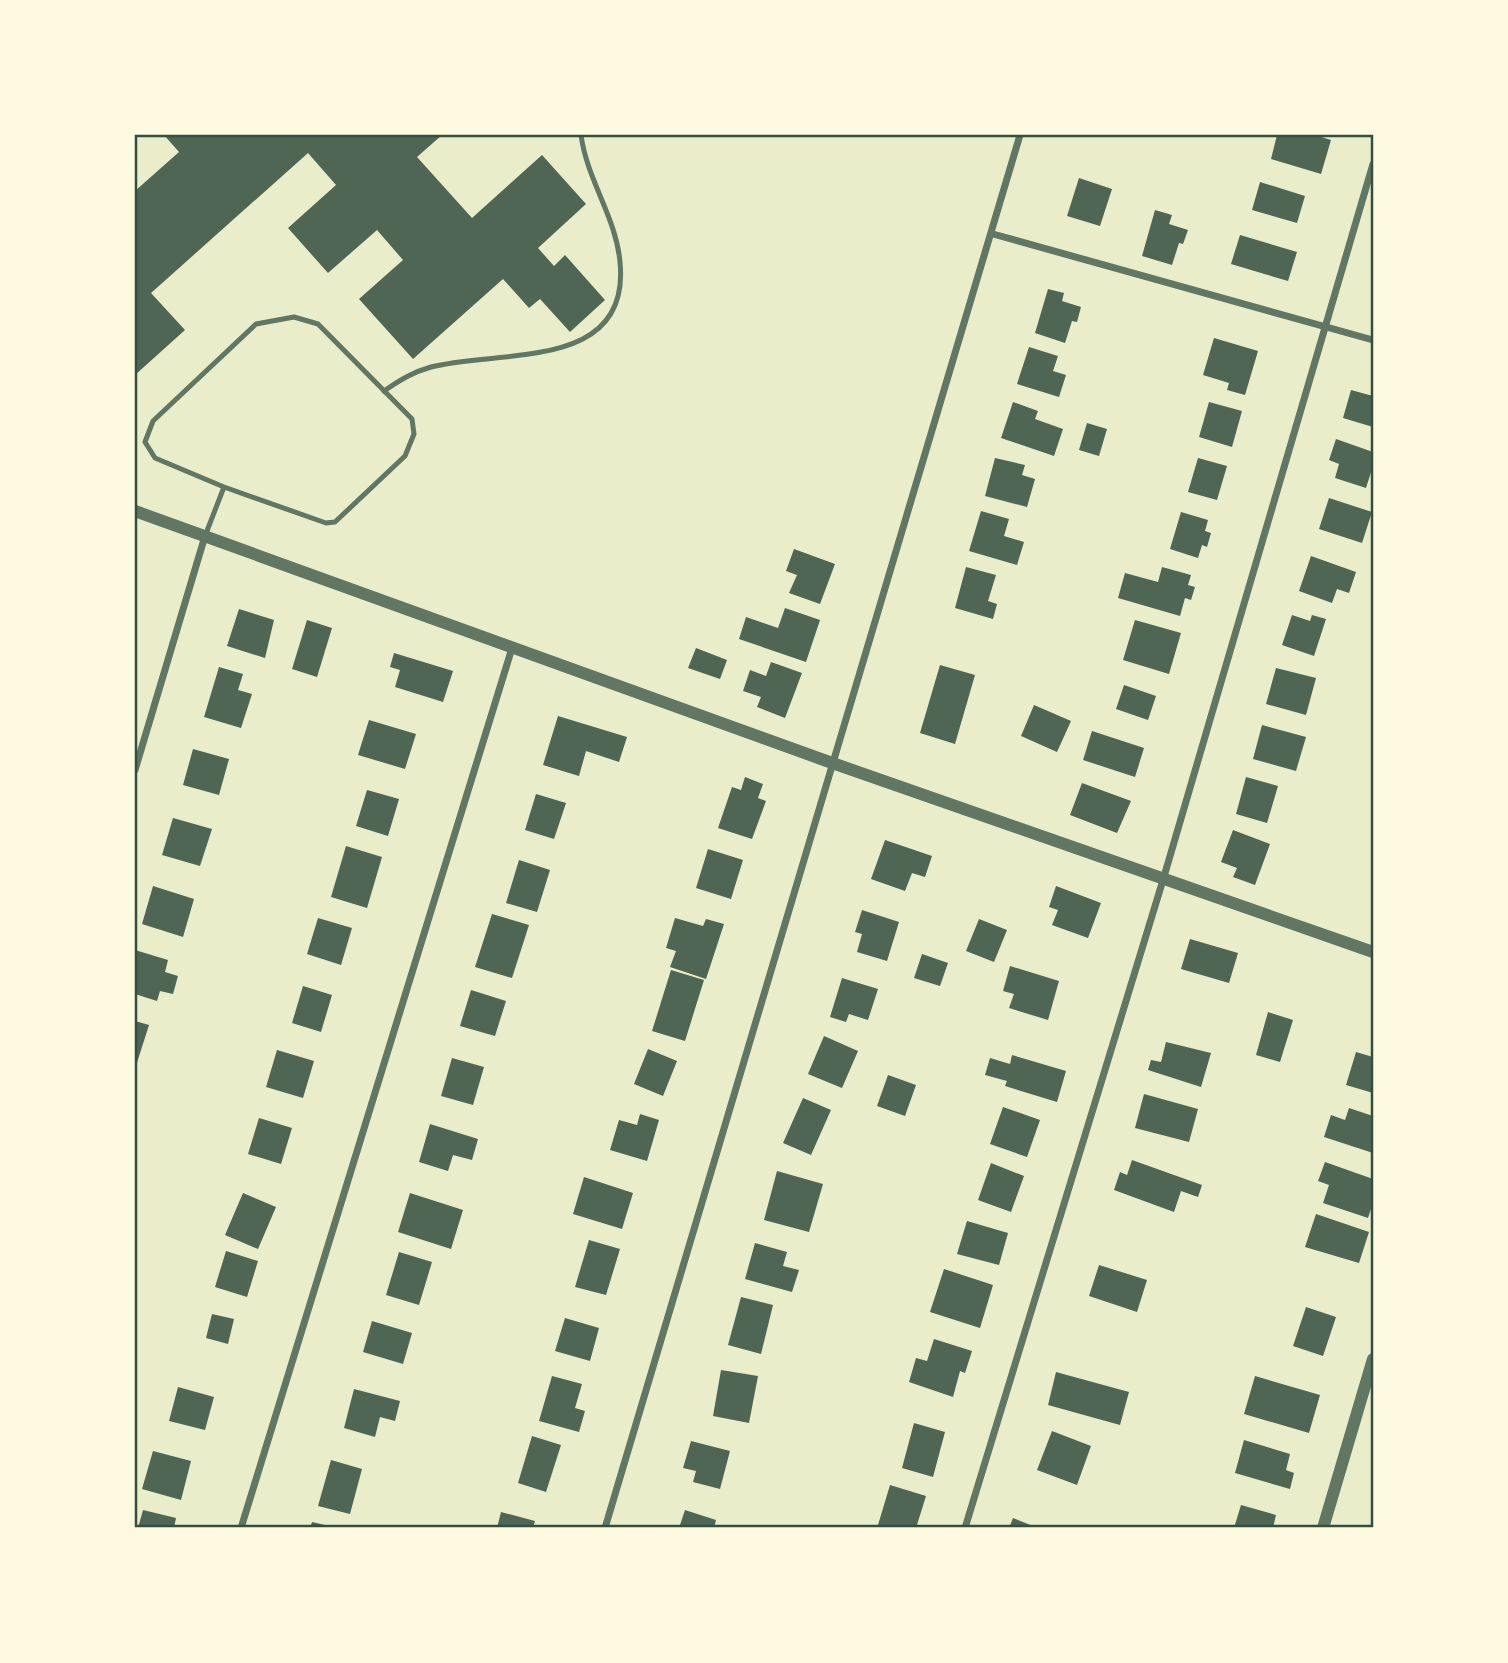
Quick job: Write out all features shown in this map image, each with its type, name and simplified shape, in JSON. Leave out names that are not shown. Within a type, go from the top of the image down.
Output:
[{"type":"street","points":[[605,1528],[993,234],[1020,135]]},
{"type":"street","points":[[965,1528],[1163,880],[1323,327],[1373,164]]},
{"type":"street","points":[[993,234],[1373,340]]},
{"type":"street","points":[[135,511],[835,764],[1373,952]]},
{"type":"street","points":[[135,769],[205,536]]},
{"type":"street","points":[[241,1528],[512,648]]},
{"type":"street","points":[[1323,1528],[1373,1359]]},
{"type":"lane","points":[[384,391],[406,375],[433,366],[553,351],[586,339],[609,316],[617,302],[620,260],[614,234],[585,163],[581,135]]},
{"type":"lane","points":[[294,317],[318,324],[412,419],[412,445],[405,456],[335,522],[326,523],[224,487],[155,458],[145,442],[153,421],[256,324],[294,317]]},
{"type":"lane","points":[[205,536],[224,487]]},
{"type":"building","points":[[164,135],[442,135],[417,157],[472,218],[542,155],[586,204],[538,248],[554,266],[565,255],[605,300],[570,332],[540,299],[529,308],[503,279],[413,359],[359,299],[403,260],[377,230],[328,273],[288,228],[336,185],[308,153],[151,293],[185,330],[135,375],[135,191],[179,152]]},
{"type":"building","points":[[1277,135],[1315,135],[1331,140],[1321,174],[1271,159]]},
{"type":"building","points":[[1079,178],[1112,189],[1100,226],[1067,216]]},
{"type":"building","points":[[1260,182],[1305,196],[1297,223],[1252,210]]},
{"type":"building","points":[[1155,210],[1172,215],[1169,224],[1188,230],[1183,244],[1179,243],[1172,265],[1142,256]]},
{"type":"building","points":[[1240,235],[1297,252],[1288,281],[1231,264]]},
{"type":"building","points":[[1048,289],[1064,293],[1062,301],[1081,307],[1077,322],[1072,321],[1065,343],[1035,333]]},
{"type":"building","points":[[1214,338],[1258,351],[1245,395],[1227,390],[1229,383],[1203,375]]},
{"type":"building","points":[[1029,347],[1058,356],[1053,371],[1066,375],[1059,397],[1017,384]]},
{"type":"building","points":[[1351,390],[1373,396],[1373,427],[1343,418]]},
{"type":"building","points":[[1013,402],[1038,411],[1035,419],[1063,429],[1054,456],[1001,438]]},
{"type":"building","points":[[1209,402],[1242,411],[1232,447],[1199,437]]},
{"type":"building","points":[[1087,423],[1107,429],[1099,456],[1079,450]]},
{"type":"building","points":[[1336,439],[1373,452],[1373,466],[1366,488],[1335,478],[1339,464],[1329,460]]},
{"type":"building","points":[[995,458],[1025,465],[1022,475],[1035,479],[1027,507],[985,496]]},
{"type":"building","points":[[1198,458],[1227,466],[1217,500],[1188,492]]},
{"type":"building","points":[[1329,498],[1372,512],[1362,543],[1319,529]]},
{"type":"building","points":[[981,511],[1009,519],[1004,536],[1024,542],[1017,565],[969,551]]},
{"type":"building","points":[[1181,512],[1208,520],[1205,531],[1211,533],[1207,547],[1202,545],[1198,558],[1170,549]]},
{"type":"building","points":[[794,549],[835,564],[820,604],[789,593],[797,575],[786,571]]},
{"type":"building","points":[[1311,556],[1356,572],[1349,593],[1337,589],[1332,603],[1299,591]]},
{"type":"building","points":[[966,567],[996,575],[988,601],[997,604],[993,619],[955,608]]},
{"type":"building","points":[[1162,567],[1191,575],[1188,585],[1195,587],[1191,600],[1185,598],[1180,616],[1118,598],[1125,573],[1158,582]]},
{"type":"building","points":[[785,608],[820,620],[806,662],[739,639],[746,617],[778,628]]},
{"type":"building","points":[[239,609],[274,620],[265,658],[227,646]]},
{"type":"building","points":[[1292,615],[1310,621],[1312,615],[1326,619],[1314,656],[1282,645]]},
{"type":"building","points":[[307,620],[332,628],[317,677],[292,669]]},
{"type":"building","points":[[1135,620],[1181,633],[1169,674],[1123,660]]},
{"type":"building","points":[[696,648],[727,660],[720,679],[688,668]]},
{"type":"building","points":[[394,653],[453,671],[443,702],[395,687],[400,670],[390,667]]},
{"type":"building","points":[[771,662],[802,673],[785,718],[757,707],[761,697],[743,691],[750,670],[766,676]]},
{"type":"building","points":[[940,665],[975,675],[955,744],[920,733]]},
{"type":"building","points":[[219,667],[243,674],[238,690],[252,694],[241,728],[204,717]]},
{"type":"building","points":[[1276,668],[1316,678],[1306,715],[1266,704]]},
{"type":"building","points":[[1124,685],[1156,696],[1148,720],[1116,709]]},
{"type":"building","points":[[1034,705],[1071,721],[1057,752],[1021,736]]},
{"type":"building","points":[[558,716],[627,737],[619,762],[586,751],[579,776],[543,765]]},
{"type":"building","points":[[369,720],[416,734],[405,769],[358,755]]},
{"type":"building","points":[[1262,725],[1306,737],[1296,771],[1253,759]]},
{"type":"building","points":[[1092,731],[1144,748],[1135,777],[1083,760]]},
{"type":"building","points":[[193,749],[229,759],[219,795],[183,785]]},
{"type":"building","points":[[745,777],[763,784],[758,798],[766,801],[752,839],[718,828],[732,787],[741,790]]},
{"type":"building","points":[[1246,777],[1278,786],[1267,823],[1236,814]]},
{"type":"building","points":[[1082,783],[1131,801],[1117,833],[1070,815]]},
{"type":"building","points":[[367,790],[399,799],[388,836],[356,826]]},
{"type":"building","points":[[536,794],[566,803],[554,839],[525,830]]},
{"type":"building","points":[[173,818],[212,829],[200,866],[162,855]]},
{"type":"building","points":[[1233,830],[1270,844],[1255,885],[1233,877],[1237,868],[1221,862]]},
{"type":"building","points":[[885,840],[932,856],[925,877],[912,873],[905,891],[871,879]]},
{"type":"building","points":[[346,846],[382,857],[367,908],[331,897]]},
{"type":"building","points":[[708,849],[743,860],[731,899],[696,888]]},
{"type":"building","points":[[519,860],[550,870],[537,912],[506,903]]},
{"type":"building","points":[[153,886],[194,899],[183,937],[142,924]]},
{"type":"building","points":[[1056,886],[1101,903],[1088,938],[1052,925],[1058,910],[1049,907]]},
{"type":"building","points":[[862,910],[899,922],[887,961],[857,952],[862,934],[855,932]]},
{"type":"building","points":[[492,914],[529,925],[512,978],[475,967]]},
{"type":"building","points":[[318,918],[352,928],[341,965],[307,954]]},
{"type":"building","points":[[675,918],[703,926],[706,919],[724,924],[706,979],[670,967],[676,951],[666,948]]},
{"type":"building","points":[[979,919],[1007,930],[994,962],[966,951]]},
{"type":"building","points":[[1190,939],[1238,953],[1229,983],[1181,969]]},
{"type":"building","points":[[135,950],[168,960],[165,972],[178,976],[173,994],[160,991],[157,1001],[135,994]]},
{"type":"building","points":[[922,954],[948,963],[940,986],[914,978]]},
{"type":"building","points":[[1010,966],[1059,981],[1048,1020],[1009,1008],[1014,994],[1003,991]]},
{"type":"building","points":[[671,970],[704,980],[685,1041],[652,1031]]},
{"type":"building","points":[[842,978],[878,989],[868,1020],[849,1014],[846,1022],[830,1017]]},
{"type":"building","points":[[303,986],[332,995],[321,1032],[292,1023]]},
{"type":"building","points":[[471,990],[506,1001],[495,1036],[460,1026]]},
{"type":"building","points":[[1268,1012],[1293,1020],[1280,1062],[1256,1055]]},
{"type":"building","points":[[135,1021],[149,1025],[135,1069]]},
{"type":"building","points":[[824,1036],[858,1051],[842,1088],[808,1074]]},
{"type":"building","points":[[1166,1042],[1211,1053],[1201,1087],[1148,1070],[1151,1060],[1161,1062]]},
{"type":"building","points":[[648,1049],[677,1061],[663,1096],[634,1084]]},
{"type":"building","points":[[277,1050],[314,1061],[303,1098],[266,1087]]},
{"type":"building","points":[[1356,1052],[1373,1057],[1373,1093],[1346,1085]]},
{"type":"building","points":[[1012,1055],[1066,1071],[1057,1102],[1005,1086],[1007,1081],[985,1075],[990,1058],[1010,1064]]},
{"type":"building","points":[[452,1058],[484,1067],[473,1105],[441,1096]]},
{"type":"building","points":[[888,1075],[916,1085],[905,1116],[877,1106]]},
{"type":"building","points":[[1144,1094],[1198,1109],[1189,1142],[1135,1128]]},
{"type":"building","points":[[803,1098],[831,1110],[811,1155],[783,1143]]},
{"type":"building","points":[[1003,1107],[1040,1120],[1027,1157],[990,1144]]},
{"type":"building","points":[[1349,1108],[1373,1116],[1373,1153],[1324,1137],[1331,1115],[1345,1120]]},
{"type":"building","points":[[640,1114],[659,1120],[647,1161],[610,1150],[619,1120],[637,1125]]},
{"type":"building","points":[[259,1118],[292,1128],[281,1164],[248,1154]]},
{"type":"building","points":[[430,1124],[478,1139],[472,1160],[453,1155],[448,1171],[419,1162]]},
{"type":"building","points":[[1132,1160],[1202,1185],[1198,1197],[1181,1191],[1174,1212],[1114,1190],[1120,1172],[1127,1175]]},
{"type":"building","points":[[1325,1162],[1373,1179],[1373,1203],[1368,1218],[1323,1203],[1329,1185],[1318,1181]]},
{"type":"building","points":[[991,1163],[1024,1176],[1011,1212],[978,1200]]},
{"type":"building","points":[[777,1171],[823,1184],[809,1232],[764,1220]]},
{"type":"building","points":[[584,1177],[633,1193],[622,1229],[573,1214]]},
{"type":"building","points":[[243,1193],[276,1207],[258,1249],[225,1235]]},
{"type":"building","points":[[410,1193],[463,1210],[451,1249],[398,1232]]},
{"type":"building","points":[[1316,1214],[1369,1232],[1359,1263],[1305,1247]]},
{"type":"building","points":[[967,1221],[1008,1233],[999,1265],[957,1254]]},
{"type":"building","points":[[589,1240],[620,1249],[606,1295],[575,1287]]},
{"type":"building","points":[[755,1243],[787,1252],[783,1266],[799,1270],[792,1292],[745,1279]]},
{"type":"building","points":[[226,1251],[258,1261],[247,1297],[215,1287]]},
{"type":"building","points":[[399,1252],[432,1262],[419,1305],[386,1295]]},
{"type":"building","points":[[1099,1265],[1147,1280],[1137,1312],[1089,1296]]},
{"type":"building","points":[[944,1269],[993,1285],[980,1328],[930,1312]]},
{"type":"building","points":[[741,1297],[773,1305],[761,1354],[728,1345]]},
{"type":"building","points":[[1306,1307],[1336,1317],[1323,1356],[1293,1346]]},
{"type":"building","points":[[212,1314],[234,1319],[228,1344],[206,1338]]},
{"type":"building","points":[[565,1318],[599,1328],[590,1361],[555,1351]]},
{"type":"building","points":[[372,1321],[412,1333],[403,1364],[363,1352]]},
{"type":"building","points":[[934,1339],[972,1351],[965,1373],[960,1371],[953,1397],[909,1382],[916,1358],[927,1361]]},
{"type":"building","points":[[721,1370],[758,1376],[749,1423],[713,1416]]},
{"type":"building","points":[[1056,1372],[1129,1392],[1120,1425],[1048,1405]]},
{"type":"building","points":[[552,1376],[582,1384],[575,1408],[585,1411],[579,1432],[539,1421]]},
{"type":"building","points":[[1255,1376],[1320,1395],[1309,1433],[1244,1414]]},
{"type":"building","points":[[178,1387],[214,1397],[205,1430],[169,1421]]},
{"type":"building","points":[[354,1389],[400,1401],[395,1421],[380,1417],[375,1437],[344,1428]]},
{"type":"building","points":[[914,1423],[945,1432],[933,1477],[902,1468]]},
{"type":"building","points":[[1052,1431],[1091,1446],[1077,1485],[1037,1470]]},
{"type":"building","points":[[532,1436],[561,1445],[546,1492],[518,1483]]},
{"type":"building","points":[[1244,1440],[1290,1454],[1286,1470],[1294,1473],[1290,1489],[1235,1473]]},
{"type":"building","points":[[691,1441],[730,1451],[720,1489],[693,1482],[696,1471],[683,1468]]},
{"type":"building","points":[[153,1451],[191,1461],[181,1500],[142,1489]]},
{"type":"building","points":[[331,1460],[362,1469],[350,1514],[318,1506]]},
{"type":"building","points":[[890,1485],[926,1496],[916,1528],[878,1525]]},
{"type":"building","points":[[1241,1505],[1276,1515],[1273,1528],[1234,1528]]},
{"type":"building","points":[[143,1510],[176,1518],[174,1528],[138,1528]]},
{"type":"building","points":[[685,1510],[716,1520],[714,1528],[679,1528]]},
{"type":"building","points":[[501,1512],[535,1521],[533,1528],[497,1528]]},
{"type":"building","points":[[1013,1518],[1038,1528],[1009,1528]]},
{"type":"building","points":[[312,1522],[334,1527],[334,1528],[310,1528]]}]
